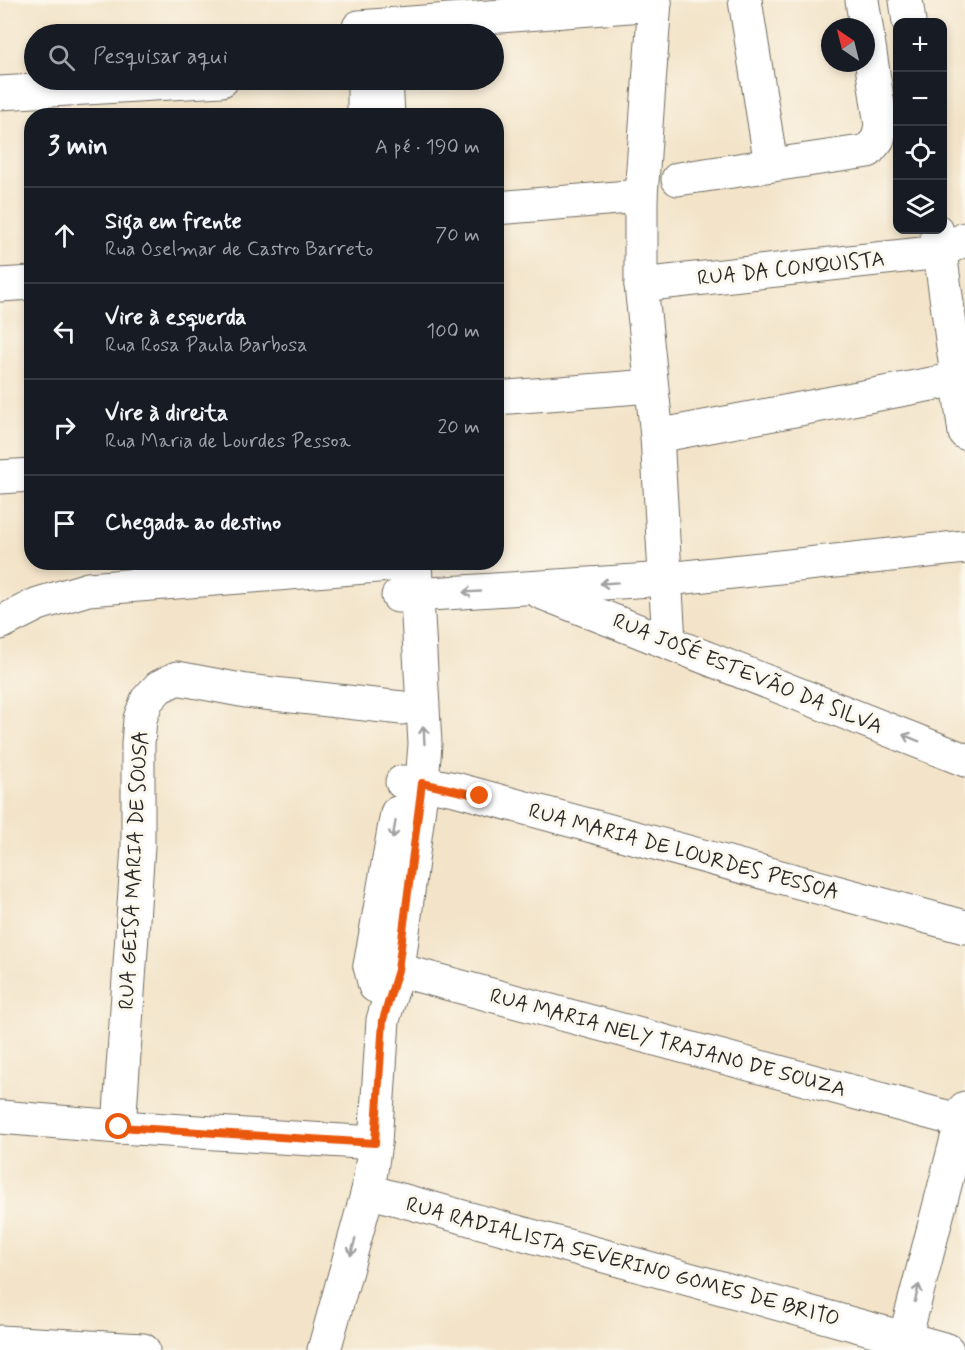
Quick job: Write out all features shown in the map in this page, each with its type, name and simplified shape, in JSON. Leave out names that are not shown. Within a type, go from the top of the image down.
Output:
[{"type":"street","points":[[745,0],[771,165]]},
{"type":"street","points":[[678,179],[868,151],[878,140],[881,125],[862,0]]},
{"type":"street","points":[[906,0],[908,18]]},
{"type":"street","points":[[370,20],[655,2],[641,196],[641,285],[657,436],[669,642]]},
{"type":"street","points":[[0,93],[51,90]]},
{"type":"street","points":[[364,90],[364,108]]},
{"type":"street","points":[[387,90],[388,108]]},
{"type":"street","points":[[504,207],[641,196]]},
{"type":"street","points":[[952,246],[958,379],[965,433]]},
{"type":"street","name":"RUA DA CONQUISTA","points":[[641,285],[952,246]]},
{"type":"street","points":[[0,285],[24,284]]},
{"type":"street","points":[[657,436],[958,379]]},
{"type":"street","points":[[504,397],[651,386]]},
{"type":"street","points":[[0,477],[24,476]]},
{"type":"street","points":[[0,623],[38,604],[88,589],[406,574],[530,588],[667,579],[965,547]]},
{"type":"street","points":[[406,574],[402,708],[412,783]]},
{"type":"street","points":[[324,1350],[368,1191],[375,1143],[384,968],[412,783],[425,744],[406,574]]},
{"type":"street","name":"RUA JOSÉ ESTEVÃO DA SILVA","points":[[530,588],[965,760]]},
{"type":"street","name":"RUA GEISA MARIA DE SOUSA","points":[[119,1127],[138,846],[138,744],[140,719],[147,700],[159,687],[177,678],[246,691],[402,708]]},
{"type":"street","name":"RUA MARIA DE LOURDES PESSOA","points":[[412,783],[455,789],[965,927]]},
{"type":"street","name":"RUA MARIA NELY TRAJANO DE SOUZA","points":[[384,968],[964,1117]]},
{"type":"street","points":[[0,1117],[375,1143]]},
{"type":"street","points":[[904,1344],[964,1117]]},
{"type":"street","name":"RUA RADIALISTA SEVERINO GOMES DE BRITO","points":[[368,1191],[904,1344],[947,1350]]},
{"type":"street","points":[[0,1342],[143,1350]]},
{"type":"route","points":[[119,1127],[375,1143],[383,1020],[398,970],[422,783],[480,796]]}]
